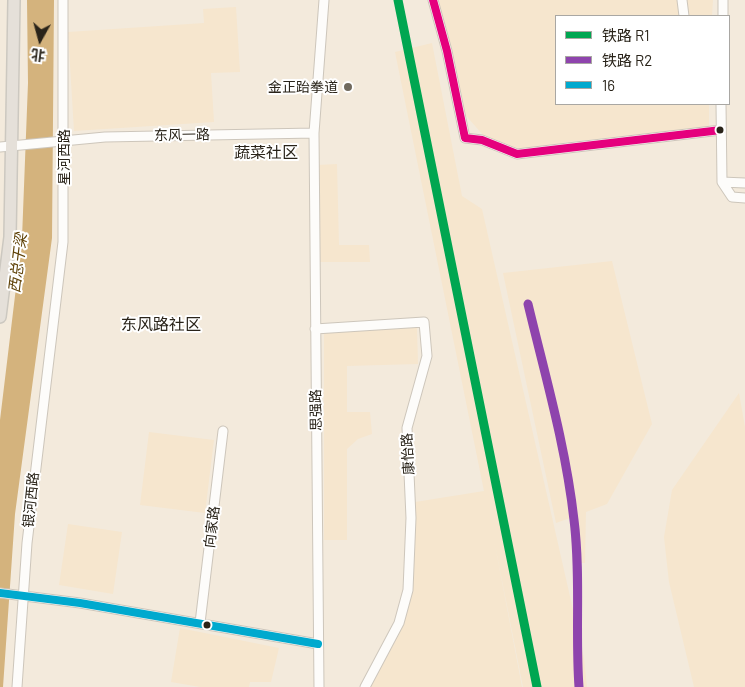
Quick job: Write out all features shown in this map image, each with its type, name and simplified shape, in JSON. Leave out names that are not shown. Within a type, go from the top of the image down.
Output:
[{"type":"main road","points":[[0,318],[10,237],[6,146],[14,0]]},
{"type":"street","name":"星河西路","points":[[54,314],[63,242],[63,0]]},
{"type":"street","name":"思强路","points":[[318,687],[314,133],[324,0]]},
{"type":"street","points":[[433,0],[447,51],[465,138],[482,140],[516,154],[721,130]]},
{"type":"street","points":[[682,0],[684,15]]},
{"type":"street","points":[[723,0],[723,15]]},
{"type":"street","points":[[721,105],[722,182],[732,197],[745,198]]},
{"type":"street","name":"东风一路","points":[[6,146],[50,144],[64,140],[314,133]]},
{"type":"street","points":[[722,182],[745,183]]},
{"type":"street","name":"银河西路","points":[[17,687],[27,543],[54,314]]},
{"type":"street","name":"康怡路","points":[[315,328],[424,322],[427,356],[422,378],[413,399],[407,428],[411,518],[408,590],[399,623],[365,687]]},
{"type":"street","name":"向家路","points":[[200,623],[223,431]]},
{"type":"street","points":[[0,593],[200,623],[318,644]]},
{"type":"shaded area","points":[[27,0],[54,0],[52,238],[15,514],[3,687],[0,687],[0,420],[22,238],[28,83]]},
{"type":"shaded area","points":[[436,0],[713,0],[712,15],[555,15],[555,105],[709,105],[709,128],[567,142],[518,152],[483,135],[461,110]]},
{"type":"shaded area","points":[[236,7],[240,72],[211,73],[214,122],[74,131],[68,32],[204,23],[203,9]]},
{"type":"shaded area","points":[[432,43],[462,196],[482,209],[584,658],[587,687],[523,687],[494,540],[522,687],[371,687],[398,636],[409,601],[415,502],[484,491],[395,52]]},
{"type":"shaded area","points":[[337,164],[339,245],[369,245],[370,262],[319,262],[317,165]]},
{"type":"shaded area","points":[[612,261],[652,424],[607,504],[586,512],[585,563],[573,563],[570,518],[556,523],[503,273]]},
{"type":"shaded area","points":[[417,327],[418,364],[347,366],[347,412],[370,412],[372,434],[358,439],[347,449],[347,540],[324,540],[324,333]]},
{"type":"shaded area","points":[[739,393],[745,427],[745,687],[694,687],[669,582],[664,537],[672,490]]},
{"type":"shaded area","points":[[149,432],[214,440],[205,513],[140,505]]},
{"type":"shaded area","points":[[68,524],[122,532],[113,594],[59,585]]},
{"type":"shaded area","points":[[180,628],[279,648],[271,682],[250,682],[249,687],[200,687],[171,682]]},
{"type":"rail line","name":"R1","points":[[398,0],[537,687]]},
{"type":"rail line","name":"R2","points":[[528,304],[554,411],[570,493],[577,561],[579,687]]},
{"type":"transit line","points":[[433,0],[447,51],[465,138],[482,140],[517,154],[721,130]]},
{"type":"transit line","name":"16","points":[[0,593],[80,603],[318,644]]},
{"type":"place","name":"金正跆拳道","points":[[348,87]]},
{"type":"district","name":"蔬菜社区","points":[[266,153]]},
{"type":"district","name":"东风路社区","points":[[161,325]]},
{"type":"water label","name":"西总干梁","points":[[18,263]]}]
